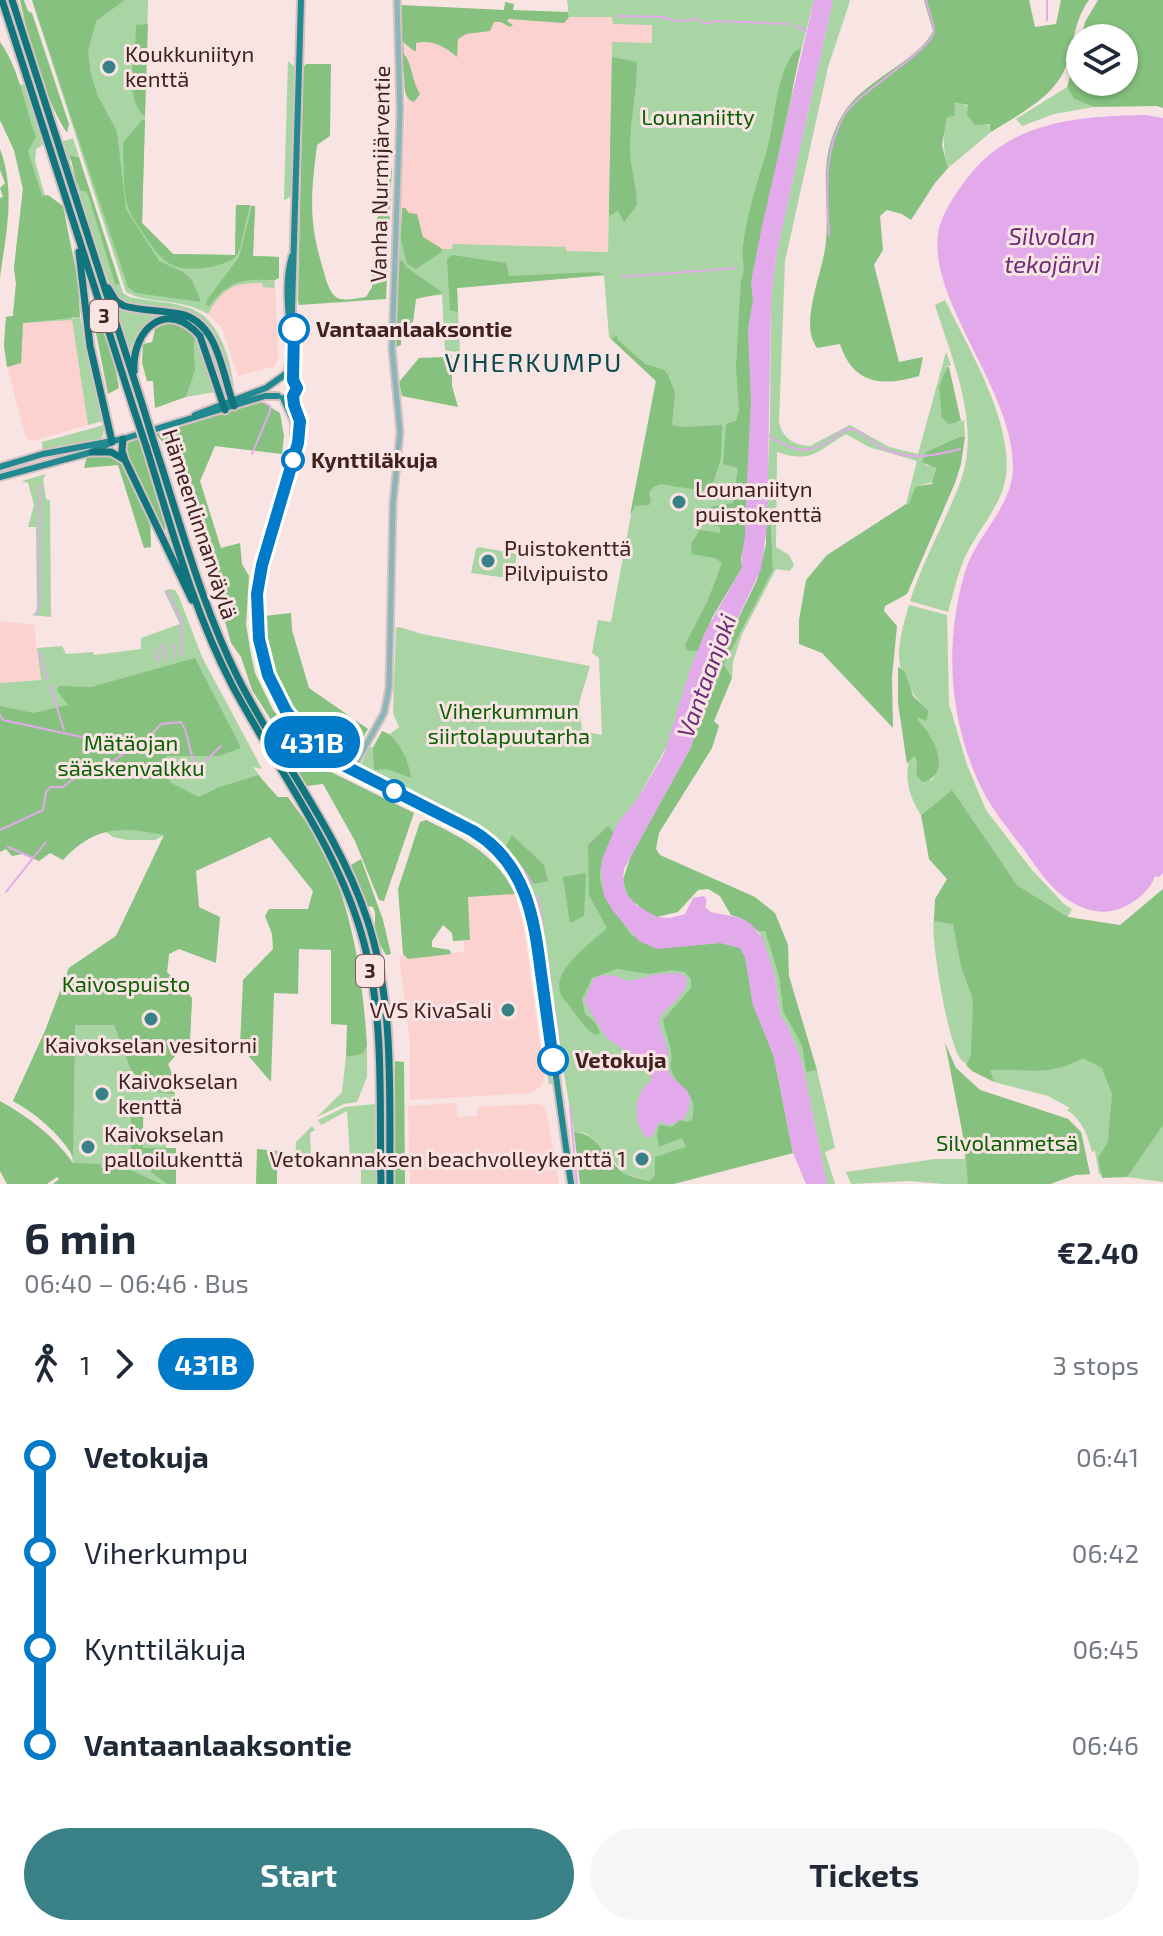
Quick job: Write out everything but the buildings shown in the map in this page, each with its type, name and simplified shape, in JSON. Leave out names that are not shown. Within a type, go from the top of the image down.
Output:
[{"type":"highway","name":"Hämeenlinnanväylä","points":[[2,0],[74,222],[217,634],[264,726],[341,856],[367,920],[379,966],[386,1021],[390,1184]]},
{"type":"highway","name":"Hämeenlinnanväylä","points":[[12,0],[136,385],[138,409]]},
{"type":"highway","points":[[74,222],[90,346],[112,442]]},
{"type":"highway","points":[[98,269],[119,303],[187,315],[207,330],[233,404]]},
{"type":"highway","points":[[136,385],[134,355],[140,336],[146,328],[162,320],[182,322],[192,326],[200,336],[224,407]]},
{"type":"highway","points":[[123,439],[125,460],[211,638]]},
{"type":"highway","name":"Hämeenlinnanväylä","points":[[150,444],[187,577],[211,638],[256,729],[333,859],[359,923],[370,966],[377,1023],[381,1184]]},
{"type":"highway","points":[[92,452],[111,452],[125,460]]},
{"type":"main road","points":[[301,0],[292,321],[295,349],[293,380],[297,388],[293,396],[300,430],[282,503],[262,565],[257,594],[263,658],[281,701],[298,727],[333,760],[484,838],[510,864],[522,884],[531,906],[536,932],[571,1184]]},
{"type":"main road","points":[[233,404],[284,378],[289,365],[287,293],[288,269],[293,253]]},
{"type":"main road","points":[[284,378],[293,380]]},
{"type":"main road","points":[[277,383],[275,389],[294,422],[294,452]]},
{"type":"main road","points":[[0,467],[43,454],[112,442],[265,396],[293,396]]},
{"type":"main road","points":[[0,477],[92,452],[112,442]]},
{"type":"street","name":"Vanha Nurmijärventie","points":[[352,770],[384,713],[389,688],[393,503],[400,432],[392,349],[400,124],[397,0]]},
{"type":"shaded area","points":[[400,5],[613,15],[613,24],[652,24],[652,43],[612,43],[608,252],[405,248],[400,217],[407,73],[401,63]]},
{"type":"shaded area","points":[[275,280],[278,359],[275,366],[238,376],[222,328],[208,314],[218,295],[234,286],[233,282]]},
{"type":"shaded area","points":[[72,319],[88,425],[33,441],[26,438],[7,367],[21,362],[22,323]]},
{"type":"shaded area","points":[[0,621],[34,625],[41,680],[0,683]]},
{"type":"shaded area","points":[[515,894],[523,921],[543,1085],[531,1093],[410,1100],[410,1042],[399,956],[464,952],[464,941],[470,940],[468,897]]},
{"type":"shaded area","points":[[456,1103],[457,1117],[477,1116],[478,1107],[543,1106],[559,1184],[410,1184],[408,1106]]},
{"type":"green space","points":[[20,0],[24,0],[32,13],[69,124],[67,133],[44,86]]},
{"type":"green space","points":[[32,0],[148,0],[142,223],[173,254],[235,255],[236,205],[255,206],[253,256],[279,257],[279,278],[275,280],[274,288],[263,287],[262,283],[236,286],[218,298],[208,314],[186,305],[145,299],[126,292]]},
{"type":"green space","points":[[32,0],[125,0],[96,21],[88,51],[90,71],[97,94],[117,132],[126,209],[159,261],[183,272],[192,280],[201,302],[136,293],[128,287]]},
{"type":"green space","points":[[567,0],[814,0],[794,78],[748,478],[671,739],[638,798],[617,824],[608,849],[657,949],[721,943],[740,948],[775,1066],[793,1153],[674,1184],[625,1174],[592,1138],[585,1133],[574,1132],[534,900],[528,885],[504,849],[487,834],[360,767],[369,747],[373,747],[382,731],[390,734],[399,727],[393,713],[396,628],[399,627],[590,666],[579,703],[582,731],[602,735],[599,658],[592,653],[598,620],[611,622],[656,381],[609,337],[604,275],[457,288],[460,353],[445,350],[442,295],[401,298],[398,250],[400,217],[406,248],[452,249],[453,244],[566,247],[566,251],[608,252],[612,42],[652,43],[652,25],[613,24],[612,17],[569,17]]},
{"type":"green space","points":[[833,0],[850,0],[828,67],[785,261],[779,422],[786,437],[799,444],[810,446],[850,425],[889,447],[918,454],[946,352],[951,365],[946,367],[958,423],[964,420],[965,437],[926,452],[926,465],[936,466],[933,482],[916,486],[908,506],[917,461],[869,447],[846,434],[807,456],[777,452],[776,547],[789,555],[794,565],[790,571],[776,569],[742,634],[733,662],[732,678],[724,664],[773,570],[771,526],[766,506],[771,301],[776,256]]},
{"type":"green space","points":[[924,0],[1029,0],[1035,27],[1056,24],[1061,0],[1089,0],[1078,24],[1066,24],[1066,65],[1051,90],[991,132],[989,124],[975,125],[967,115],[968,105],[954,102],[955,115],[947,118],[942,145],[948,168],[911,220],[887,210],[880,216],[883,250],[874,265],[899,362],[923,357],[919,376],[881,381],[861,375],[840,344],[817,348],[812,337],[811,311],[826,241],[827,162],[835,131],[852,102],[916,52],[933,31]]},
{"type":"green space","points":[[1098,0],[1163,0],[1163,108],[1094,107],[1074,99],[1072,96],[1138,96],[1138,24],[1085,22]]},
{"type":"green space","points":[[505,2],[514,4],[513,10],[568,12],[569,17],[564,23],[509,19],[507,21],[513,25],[510,27],[494,22],[490,31],[466,34],[458,39],[457,57],[433,43],[416,43],[414,51],[403,42],[404,54],[420,94],[414,102],[409,99],[401,65],[400,5],[504,10]]},
{"type":"green space","points":[[148,24],[145,117],[134,98],[132,74],[136,25]]},
{"type":"green space","points":[[0,42],[17,76],[36,137],[28,151],[42,196],[48,195],[63,206],[78,281],[80,317],[23,323],[21,363],[7,367],[4,345],[6,317],[13,316],[14,268],[23,189],[14,150],[0,120]]},
{"type":"green space","points":[[801,49],[751,282],[747,538],[741,557],[742,568],[713,616],[698,651],[687,650],[685,645],[708,600],[722,563],[715,558],[692,554],[691,544],[700,530],[720,533],[720,527],[703,521],[709,507],[733,503],[738,468],[723,464],[726,424],[736,421],[739,411],[736,366],[747,223],[769,144],[783,74],[795,51]]},
{"type":"green space","points":[[612,57],[637,62],[630,149],[637,205],[624,222],[618,211],[609,216]]},
{"type":"green space","points":[[288,61],[295,67],[292,193],[284,200]]},
{"type":"green space","points":[[306,64],[331,64],[330,136],[317,145],[312,193],[315,236],[326,280],[334,295],[342,299],[366,297],[372,287],[375,224],[392,167],[386,299],[299,305],[303,68]]},
{"type":"green space","points":[[0,65],[26,111],[19,84],[25,85],[44,144],[36,149],[35,161],[72,319],[80,317],[103,421],[88,425],[72,320],[23,323],[21,363],[7,367],[4,345],[6,317],[13,316],[14,268],[23,189],[14,150],[0,120]]},
{"type":"green space","points":[[1066,88],[1066,96],[1094,107],[1054,114],[1022,126],[1016,119]]},
{"type":"green space","points":[[954,101],[977,112],[991,132],[948,168],[944,134]]},
{"type":"green space","points":[[145,120],[142,223],[173,254],[235,255],[236,205],[250,205],[240,248],[234,259],[200,268],[174,266],[160,256],[143,233],[127,204],[123,143]]},
{"type":"green space","points":[[73,138],[79,157],[75,155],[70,162],[81,191],[88,195],[115,285],[120,284],[123,293],[130,297],[177,304],[202,314],[222,342],[234,388],[231,389],[209,339],[194,316],[174,308],[130,303],[112,291],[61,142]]},
{"type":"green space","points":[[0,149],[9,197],[0,277],[0,198],[3,197],[0,188],[5,183],[0,170]]},
{"type":"green space","points":[[70,155],[79,157],[120,284],[115,285],[88,195],[81,191],[76,180]]},
{"type":"green space","points":[[252,206],[255,206],[253,256],[279,257],[279,278],[238,282],[224,290],[209,306],[206,305],[239,257]]},
{"type":"green space","points":[[402,208],[417,214],[423,237],[441,248],[442,252],[416,269],[407,264],[401,239]]},
{"type":"green space","points":[[452,255],[506,263],[509,276],[598,272],[605,275],[457,288],[458,312],[450,310],[447,259]]},
{"type":"green space","points":[[397,260],[403,261],[406,267],[443,293],[416,299],[413,322],[401,330],[401,345],[396,347]]},
{"type":"green space","points":[[94,300],[113,357],[119,388],[108,394],[90,302]]},
{"type":"green space","points":[[945,300],[990,393],[1005,443],[1007,467],[999,498],[964,559],[948,612],[910,601],[960,483],[966,461],[968,438],[962,393],[935,305]]},
{"type":"green space","points":[[115,307],[155,311],[182,317],[193,323],[210,342],[225,390],[222,391],[203,336],[194,326],[153,321],[141,331],[129,351]]},
{"type":"green space","points":[[167,323],[183,325],[197,337],[194,341],[195,371],[186,397],[155,408],[153,381],[147,381],[142,363],[143,344],[152,342],[155,329]]},
{"type":"green space","points":[[617,335],[617,339],[645,364],[664,370],[668,375],[675,392],[672,425],[722,425],[721,458],[710,492],[661,484],[649,493],[649,505],[635,506],[630,515],[656,381],[611,339]]},
{"type":"green space","points":[[197,337],[215,392],[186,397],[195,371],[194,341]]},
{"type":"green space","points":[[446,353],[452,355],[452,386],[458,407],[402,396],[399,382],[419,358],[445,357]]},
{"type":"green space","points":[[947,367],[961,421],[949,424],[942,418],[939,387]]},
{"type":"green space","points":[[262,402],[280,413],[284,436],[282,454],[215,446],[200,481],[221,548],[240,543],[242,564],[249,576],[246,624],[251,655],[255,673],[273,710],[309,755],[329,771],[414,813],[384,901],[379,900],[355,841],[323,784],[307,786],[296,759],[252,690],[241,657],[231,643],[190,496],[182,494],[167,448],[156,434]]},
{"type":"green space","points":[[104,425],[103,436],[96,442],[43,451],[42,442]]},
{"type":"green space","points":[[965,437],[955,483],[907,594],[885,606],[884,611],[897,626],[892,677],[893,728],[822,653],[799,644],[799,620],[806,580],[827,555],[908,505],[916,486],[932,484],[936,468],[922,462],[926,452]]},
{"type":"green space","points":[[139,439],[165,520],[165,531],[162,531],[126,450],[128,443]]},
{"type":"green space","points":[[96,454],[115,458],[126,469],[150,518],[151,547],[144,548],[118,465],[84,468],[87,456]]},
{"type":"green space","points":[[46,474],[43,479],[46,499],[50,501],[51,617],[32,615],[37,611],[36,527],[28,527],[34,505],[28,483],[22,481]]},
{"type":"green space","points":[[766,506],[771,526],[773,570],[724,664],[732,678],[714,721],[719,726],[712,748],[659,833],[656,849],[660,855],[755,897],[775,913],[788,945],[789,976],[817,1070],[806,1072],[802,1046],[783,1011],[779,977],[765,931],[759,932],[741,918],[731,915],[720,896],[708,889],[698,890],[678,912],[657,917],[629,898],[623,880],[630,858],[691,747],[720,656],[757,580],[766,544]]},
{"type":"green space","points":[[479,547],[517,554],[513,579],[471,573]]},
{"type":"green space","name":"Mätäojan sääskenvalkku","points":[[175,590],[179,597],[202,657],[262,769],[253,767],[266,784],[155,840],[113,837],[95,824],[0,844],[0,683],[41,680],[37,648],[62,646],[66,654],[93,652],[94,655],[141,649],[141,638],[180,624],[164,591]]},
{"type":"green space","points":[[909,605],[947,615],[949,704],[967,765],[986,810],[1032,870],[1072,909],[1068,917],[1017,885],[951,791],[921,815],[917,809],[908,785],[909,762],[913,755],[917,763],[916,775],[932,780],[938,757],[933,741],[918,720],[929,711],[902,674],[899,650]]},
{"type":"green space","points":[[291,613],[292,630],[309,688],[368,729],[352,755],[339,754],[312,731],[290,705],[280,687],[271,661],[264,616]]},
{"type":"green space","points":[[195,658],[241,748],[219,756],[167,756],[162,769],[171,783],[199,797],[258,775],[278,797],[288,797],[324,851],[337,882],[351,927],[360,974],[367,1045],[363,1054],[346,1057],[347,1025],[331,1024],[331,950],[299,949],[298,994],[274,993],[271,1082],[240,1046],[243,980],[273,949],[272,934],[265,916],[269,909],[308,909],[313,891],[270,837],[196,871],[199,907],[220,917],[216,963],[179,949],[169,954],[167,972],[192,998],[190,1039],[168,1064],[175,1081],[174,1094],[150,1091],[131,1070],[114,1025],[75,1025],[73,1156],[47,1125],[13,1101],[69,968],[116,936],[164,835],[135,830],[109,831],[86,840],[63,860],[50,853],[39,861],[22,854],[12,856],[6,849],[0,852],[0,706],[33,713],[68,705],[57,690],[59,686],[91,687]]},
{"type":"green space","points":[[898,667],[905,672],[913,696],[929,711],[926,721],[918,720],[934,744],[939,763],[932,778],[923,782],[916,775],[914,756],[907,764],[898,703]]},
{"type":"green space","points":[[382,731],[402,751],[411,778],[387,769],[374,770],[373,748]]},
{"type":"green space","name":"Silvolanmetsä","points":[[952,790],[1017,885],[1068,917],[1120,925],[1163,889],[1163,1125],[1127,1177],[1102,1178],[1098,1158],[1108,1142],[1112,1094],[1102,1068],[1083,1058],[1047,1070],[990,1070],[994,1082],[966,1065],[971,1055],[973,1000],[961,966],[953,924],[934,921],[935,899],[947,879],[929,859],[921,815]]},
{"type":"green space","points":[[424,810],[490,849],[521,893],[529,914],[553,1084],[549,1084],[526,920],[516,887],[500,864],[478,843],[421,813]]},
{"type":"green space","points":[[426,820],[466,841],[489,858],[508,880],[515,894],[468,897],[470,940],[453,941],[452,933],[443,925],[432,941],[432,947],[450,950],[451,954],[408,959],[403,954],[398,889],[420,822]]},
{"type":"green space","points":[[608,826],[614,833],[601,868],[602,889],[632,936],[693,945],[721,943],[740,948],[745,957],[753,1005],[774,1057],[793,1153],[673,1184],[580,1184],[574,1132],[590,1137],[624,1173],[650,1181],[655,1175],[655,1157],[686,1147],[682,1138],[659,1147],[659,1125],[672,1127],[680,1120],[692,1120],[694,1110],[690,1097],[671,1069],[671,1054],[663,1020],[691,988],[691,979],[685,972],[672,970],[650,974],[617,969],[592,978],[582,999],[585,1014],[595,1022],[600,1033],[595,1035],[581,1022],[560,992],[559,983],[568,965],[607,928],[589,895],[588,845]]},
{"type":"green space","points":[[512,835],[544,865],[548,881],[528,885],[504,849]]},
{"type":"green space","points":[[361,859],[383,920],[391,954],[386,955],[377,939],[373,907],[367,906],[351,865]]},
{"type":"green space","points":[[586,873],[584,916],[570,923],[563,877]]},
{"type":"green space","name":"Kaivospuisto","points":[[129,909],[179,948],[169,954],[167,972],[192,998],[190,1039],[168,1064],[175,1081],[175,1101],[144,1101],[143,1130],[166,1131],[166,1148],[176,1148],[176,1184],[100,1184],[73,1163],[59,1135],[13,1101],[69,968],[116,936]]},
{"type":"green space","name":"Silvolanmetsä","points":[[934,919],[1163,955],[1163,1182],[1127,1177],[1129,1172],[1099,1174],[1095,1151],[1092,1152],[1081,1123],[1067,1110],[1070,1108],[1048,1096],[994,1082],[992,1077],[970,1067],[960,1058],[950,1032],[941,990]]},
{"type":"green space","points":[[765,931],[779,977],[783,1011],[802,1046],[806,1071],[817,1070],[835,1148],[825,1152],[835,1184],[827,1184],[802,1062],[780,1014],[775,976],[759,932]]},
{"type":"green space","name":"Silvolanmetsä","points":[[945,1043],[956,1068],[980,1090],[1068,1119],[1081,1132],[1090,1174],[1075,1175],[1050,1184],[968,1184],[965,1146]]},
{"type":"green space","points":[[367,1045],[367,1077],[357,1102],[344,1104],[317,1117],[342,1092],[346,1057],[363,1054]]},
{"type":"green space","points":[[395,1061],[404,1062],[405,1184],[395,1184]]},
{"type":"green space","name":"Silvolanmetsä","points":[[956,1068],[980,1090],[1068,1119],[1081,1132],[1090,1174],[1075,1175],[1050,1184],[909,1181],[851,1184],[846,1172],[935,1159],[965,1159]]},
{"type":"green space","points":[[0,1101],[40,1128],[73,1163],[126,1168],[161,1184],[53,1184],[59,1179],[57,1177],[47,1184],[7,1184],[0,1171]]},
{"type":"green space","points":[[137,1101],[143,1101],[143,1148],[176,1148],[176,1184],[167,1184],[151,1172],[151,1156],[131,1155],[131,1111]]},
{"type":"green space","points":[[375,1104],[377,1184],[361,1184],[361,1166],[295,1165],[296,1142],[312,1126],[315,1130],[310,1133],[311,1156],[350,1155],[347,1111],[321,1125],[318,1120],[345,1107]]},
{"type":"green space","points":[[257,1149],[278,1151],[281,1165],[277,1166],[277,1184],[256,1184]]},
{"type":"water","name":"Vantaanjoki","points":[[814,0],[833,0],[776,256],[771,301],[767,527],[761,569],[720,656],[691,747],[624,869],[623,880],[626,893],[636,905],[657,917],[685,914],[693,898],[704,896],[707,900],[705,907],[711,912],[741,918],[751,924],[763,939],[775,976],[780,1014],[802,1062],[827,1184],[806,1184],[793,1153],[774,1057],[753,1005],[745,957],[740,948],[721,943],[657,949],[639,941],[604,896],[601,870],[603,856],[617,824],[638,798],[664,754],[705,632],[742,568],[751,401],[748,331],[753,299],[751,282]]},
{"type":"water","name":"Silvolan tekojärvi","points":[[1145,115],[1163,118],[1163,873],[1155,876],[1148,888],[1133,902],[1107,912],[1089,910],[1070,901],[1044,877],[988,800],[963,739],[953,683],[952,655],[958,599],[970,559],[1007,496],[1013,468],[1000,407],[944,284],[938,255],[939,228],[951,201],[969,176],[1005,143],[1049,125],[1072,120]]},
{"type":"water","points":[[679,973],[687,978],[686,985],[679,998],[663,1013],[659,1023],[667,1049],[669,1071],[688,1092],[690,1105],[685,1118],[670,1125],[659,1122],[653,1135],[647,1138],[639,1125],[637,1108],[641,1093],[651,1081],[651,1071],[645,1063],[606,1037],[584,1001],[593,979],[599,977],[611,975],[629,981]]},
{"type":"waterway","points":[[829,236],[829,158],[838,128],[853,105],[931,38],[934,30],[926,0]]},
{"type":"waterway","points":[[1047,0],[1047,20]]},
{"type":"waterway","points":[[616,16],[663,17],[675,21],[697,19],[706,24],[716,21],[787,24]]},
{"type":"waterway","points":[[794,25],[806,31]]},
{"type":"waterway","points":[[622,277],[736,268]]},
{"type":"waterway","points":[[252,454],[270,411],[270,406],[265,403]]},
{"type":"waterway","points":[[769,436],[800,450],[815,448],[852,429],[880,447],[911,456],[929,456],[960,449]]},
{"type":"waterway","points":[[36,615],[39,605],[40,486]]},
{"type":"waterway","points":[[167,591],[181,620],[182,654]]},
{"type":"waterway","points":[[163,644],[165,659]]},
{"type":"waterway","points":[[173,644],[174,657]]},
{"type":"waterway","points":[[156,648],[158,661]]},
{"type":"waterway","points":[[39,652],[47,679]]},
{"type":"waterway","points":[[50,686],[64,730]]},
{"type":"waterway","points":[[0,715],[3,720],[137,749]]},
{"type":"waterway","points":[[0,830],[43,810],[50,787],[63,787],[87,768],[110,763],[138,749],[161,724],[181,722],[196,764],[201,765],[221,746]]},
{"type":"waterway","points":[[428,799],[499,841],[532,883]]},
{"type":"waterway","points":[[34,857],[46,842]]},
{"type":"waterway","points":[[6,892],[33,858],[8,847]]},
{"type":"waterway","points":[[538,896],[552,990]]},
{"type":"waterway","points":[[554,1003],[560,1051]]},
{"type":"waterway","points":[[570,1107],[577,1184]]},
{"type":"bus line","name":"431B","points":[[294,329],[293,380],[297,388],[293,396],[300,430],[282,503],[262,565],[257,594],[259,639],[268,675],[298,727],[333,760],[473,831],[510,864],[531,906],[553,1060]]},
{"type":"place","name":"Koukkuniityn kenttä","points":[[109,67]]},
{"type":"place","name":"Vantaanlaaksontie","points":[[294,329]]},
{"type":"place","name":"Kynttiläkuja","points":[[293,460]]},
{"type":"place","name":"Lounaniityn puistokenttä","points":[[679,502]]},
{"type":"place","name":"Puistokenttä Pilvipuisto","points":[[488,561]]},
{"type":"place","name":"VVS KivaSali","points":[[508,1010]]},
{"type":"place","name":"Kaivokselan vesitorni","points":[[151,1019]]},
{"type":"place","name":"Vetokuja","points":[[553,1060]]},
{"type":"place","name":"Kaivokselan kenttä","points":[[102,1094]]},
{"type":"place","name":"Kaivokselan palloilukenttä","points":[[88,1147]]},
{"type":"place","name":"Vetokannaksen beachvolleykenttä 1","points":[[642,1159]]},
{"type":"district","name":"VIHERKUMPU","points":[[534,363]]},
{"type":"park label","name":"Lounaniitty","points":[[698,117]]},
{"type":"park label","name":"Viherkummun siirtolapuutarha","points":[[509,724]]}]
